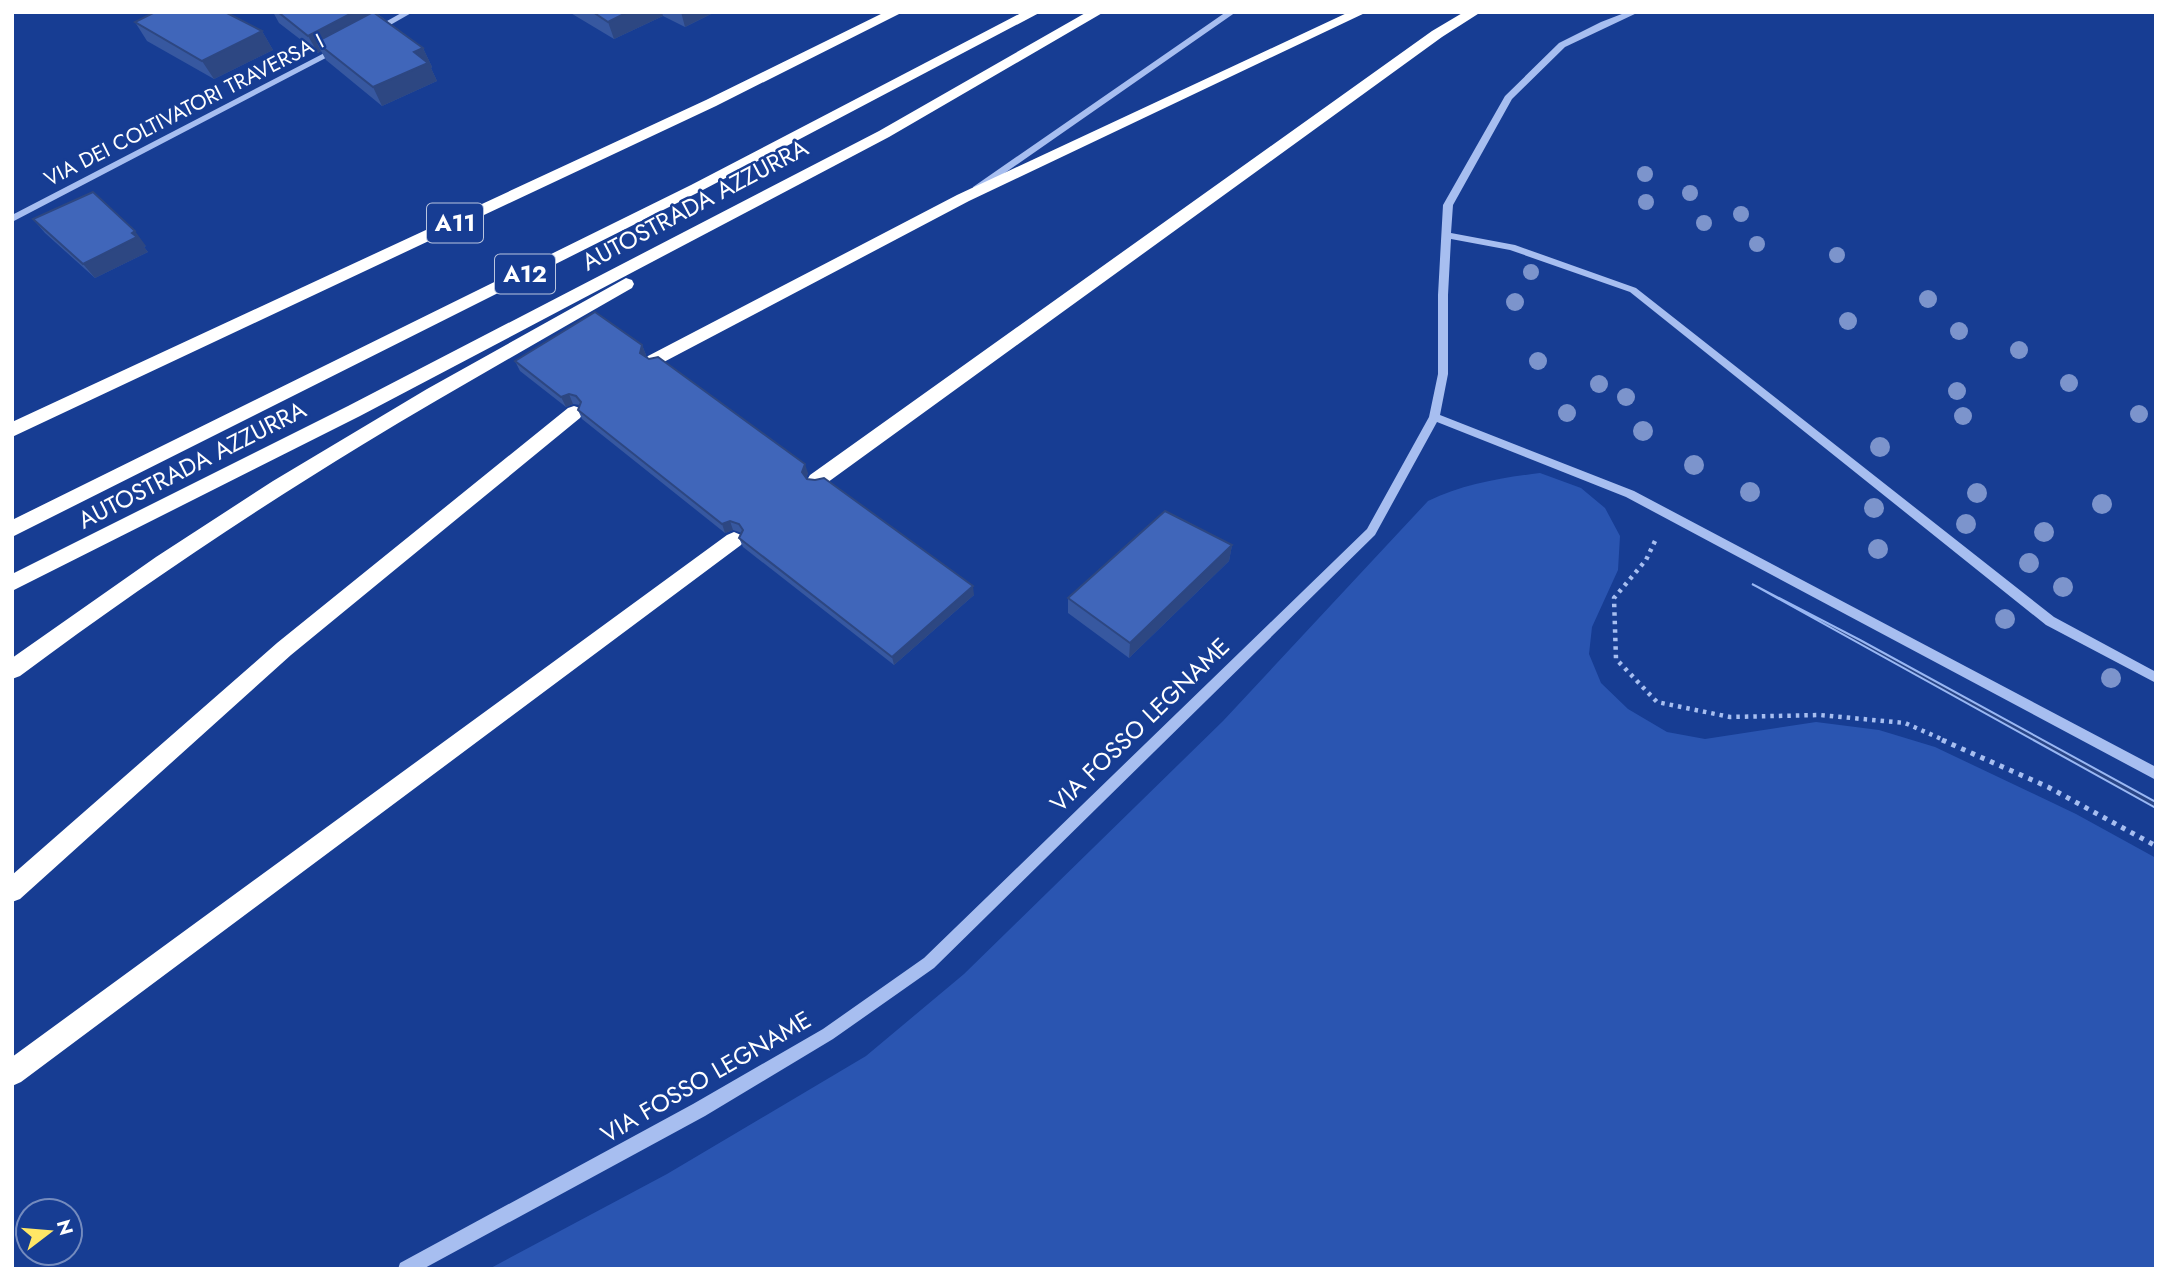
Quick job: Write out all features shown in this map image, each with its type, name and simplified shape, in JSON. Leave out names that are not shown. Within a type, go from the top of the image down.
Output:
[{"type":"highway","name":"A11","points":[[12,430],[699,109],[896,12]]},
{"type":"highway","name":"AUTOSTRADA AZZURRA","points":[[12,529],[765,154],[1034,12]]},
{"type":"highway","name":"AUTOSTRADA AZZURRA","points":[[12,583],[354,411],[884,134],[1097,12]]},
{"type":"highway","points":[[654,360],[963,198],[1360,12]]},
{"type":"highway","points":[[817,480],[1437,34],[1474,12]]},
{"type":"highway","points":[[12,670],[131,583],[321,460],[884,134]]},
{"type":"highway","points":[[12,891],[284,649],[574,413]]},
{"type":"highway","points":[[12,1073],[734,540]]},
{"type":"street","points":[[365,36],[409,12]]},
{"type":"street","points":[[963,198],[1232,12]]},
{"type":"street","name":"VIA FOSSO LEGNAME","points":[[406,1269],[699,1110],[828,1034],[929,963],[1371,532],[1434,416],[1443,374],[1445,235],[1448,205],[1508,98],[1562,45],[1635,12]]},
{"type":"street","name":"VIA DEI COLTIVATORI TRAVERSA I","points":[[12,219],[343,47]]},
{"type":"street","points":[[1434,416],[1630,494],[2156,774]]},
{"type":"lane","points":[[1445,235],[1512,247],[1633,290],[2050,621],[2156,678]]},
{"type":"path","points":[[1668,514],[1646,560],[1614,598],[1616,659],[1657,702],[1730,717],[1820,715],[1905,723],[2048,787],[2156,846]]},
{"type":"shaded area","points":[[1540,473],[1581,488],[1605,508],[1620,536],[1618,570],[1592,627],[1589,654],[1601,683],[1628,709],[1667,732],[1705,739],[1816,722],[1879,730],[1935,747],[2076,814],[2156,858],[2156,1269],[489,1269],[667,1174],[866,1056],[964,974],[1223,721],[1428,501],[1469,486]]},
{"type":"shaded area","points":[[1752,584],[2156,802],[2156,808]]},
{"type":"building","points":[[155,12],[225,12],[262,31],[202,61],[135,22]]},
{"type":"building","points":[[278,12],[354,12],[308,36]]},
{"type":"building","points":[[373,12],[423,48],[414,52],[428,63],[373,87],[316,42]]},
{"type":"building","points":[[593,12],[628,12],[608,22]]},
{"type":"building","points":[[93,192],[135,231],[132,233],[137,237],[83,264],[33,219]]},
{"type":"building","points":[[595,312],[642,345],[640,353],[649,359],[658,357],[805,464],[802,472],[807,479],[824,478],[973,586],[892,657],[739,538],[743,530],[739,524],[730,521],[722,524],[578,410],[581,402],[576,396],[569,394],[561,397],[515,361]]},
{"type":"building","points":[[1165,511],[1232,545],[1130,643],[1068,598]]}]
